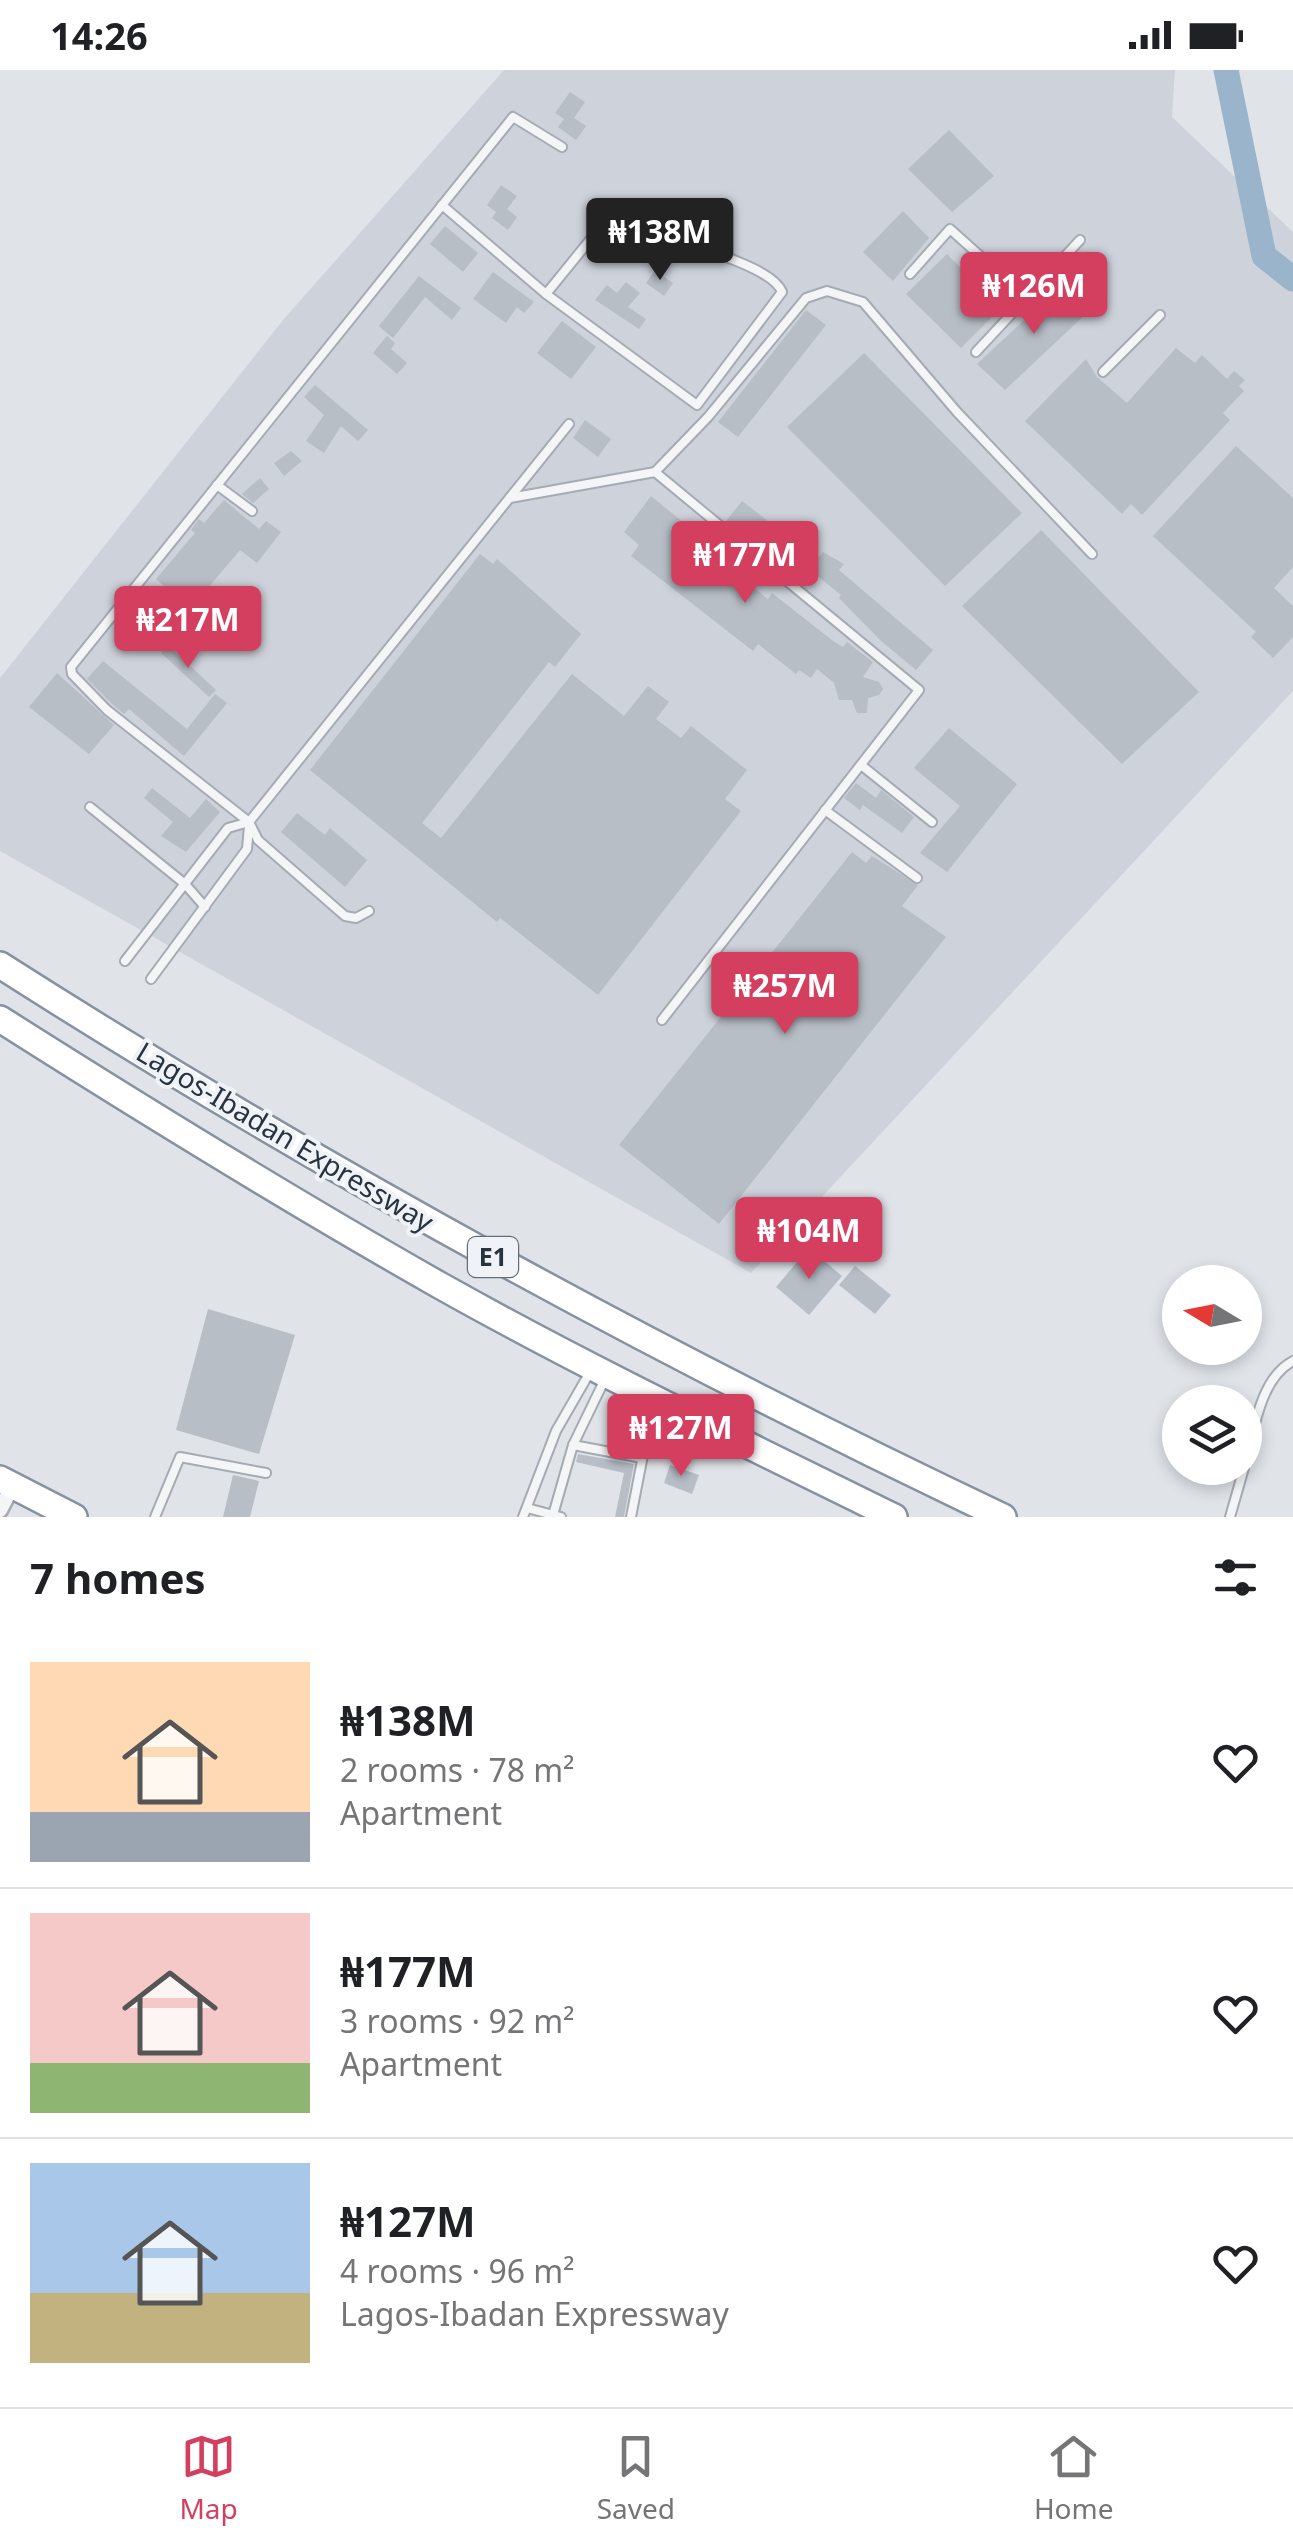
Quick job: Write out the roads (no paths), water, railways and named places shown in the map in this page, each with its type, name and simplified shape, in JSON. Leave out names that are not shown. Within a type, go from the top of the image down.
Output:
[{"type":"highway","name":"Lagos-Ibadan Expressway","points":[[0,965],[390,1202],[636,1337],[1003,1517]]},
{"type":"highway","name":"Lagos-Ibadan Expressway","points":[[0,1019],[172,1128],[442,1286],[654,1400],[894,1517]]},
{"type":"highway","points":[[7,1482],[74,1517]]},
{"type":"street","points":[[0,1510],[7,1482]]},
{"type":"lane","points":[[369,911],[356,918],[345,916],[258,840],[249,822],[107,710],[72,674],[81,652],[513,117],[562,146]]},
{"type":"lane","points":[[442,205],[546,294],[697,405],[782,292],[779,284],[764,274],[669,235],[642,216]]},
{"type":"lane","points":[[910,274],[950,229],[1026,298]]},
{"type":"lane","points":[[546,294],[594,235]]},
{"type":"lane","points":[[976,352],[1080,240]]},
{"type":"lane","points":[[510,498],[655,472],[708,418],[806,298],[827,291],[864,302],[956,412],[1092,554]]},
{"type":"lane","points":[[1103,372],[1160,315]]},
{"type":"lane","points":[[125,961],[228,828],[249,822],[570,424]]},
{"type":"lane","points":[[655,472],[918,690],[662,1020]]},
{"type":"lane","points":[[217,485],[252,511]]},
{"type":"lane","points":[[860,765],[932,822]]},
{"type":"lane","points":[[90,807],[185,884],[205,907]]},
{"type":"lane","points":[[825,810],[917,878]]},
{"type":"lane","points":[[151,979],[248,849],[249,822]]},
{"type":"lane","points":[[1262,1410],[1269,1388],[1293,1361]]},
{"type":"lane","points":[[600,1371],[573,1445],[557,1516],[525,1512],[556,1432],[600,1371]]},
{"type":"lane","points":[[630,1517],[654,1400]]},
{"type":"lane","points":[[573,1445],[642,1458]]},
{"type":"lane","points":[[155,1517],[180,1457],[266,1473]]},
{"type":"lane","points":[[1230,1517],[1239,1485]]},
{"type":"waterway","points":[[1226,70],[1264,256],[1293,279]]}]
